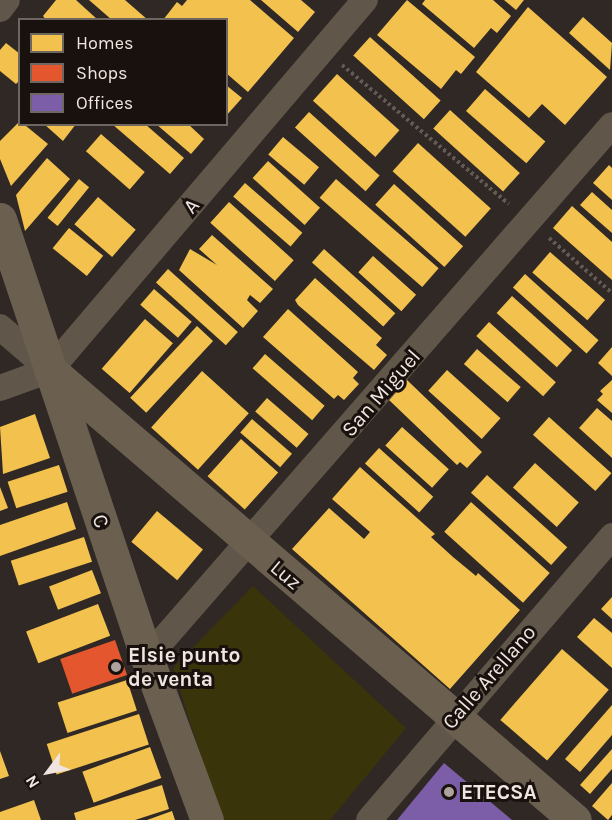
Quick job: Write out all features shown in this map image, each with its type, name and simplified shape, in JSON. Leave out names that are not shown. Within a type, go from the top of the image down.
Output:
[{"type":"street","points":[[0,9],[7,0]]},
{"type":"street","name":"A","points":[[0,388],[50,370],[365,0]]},
{"type":"street","name":"San Miguel","points":[[147,658],[249,544],[612,125]]},
{"type":"street","name":"C","points":[[0,219],[147,658],[207,820]]},
{"type":"street","name":"Luz","points":[[0,327],[249,544],[575,820]]},
{"type":"street","name":"Calle Arellano","points":[[369,820],[454,716],[612,536]]},
{"type":"path","points":[[324,50],[530,221],[612,293]]},
{"type":"shaded area","points":[[253,586],[406,728],[330,820],[221,820],[173,668]]},
{"type":"building: Homes","points":[[56,0],[76,0],[96,18],[44,18],[43,16]]},
{"type":"building: Homes","points":[[89,0],[125,0],[146,18],[110,18]]},
{"type":"building: Homes","points":[[187,0],[250,0],[294,38],[248,92],[228,75],[228,18],[165,18],[177,2],[182,6]]},
{"type":"building: Homes","points":[[261,0],[301,0],[315,12],[298,32]]},
{"type":"building: Homes","points":[[407,0],[475,57],[461,74],[456,70],[441,89],[377,35]]},
{"type":"building: Homes","points":[[425,0],[493,0],[511,16],[497,33],[491,28],[474,48],[422,4]]},
{"type":"building: Homes","points":[[504,0],[524,0],[516,10]]},
{"type":"building: Homes","points":[[528,7],[607,77],[565,125],[542,104],[529,118],[476,72]]},
{"type":"building: Homes","points":[[583,17],[612,43],[610,70],[569,33]]},
{"type":"building: Homes","points":[[370,37],[441,101],[424,119],[353,56]]},
{"type":"building: Homes","points":[[6,43],[18,52],[18,82],[16,84],[0,71],[0,50]]},
{"type":"building: Homes","points":[[337,74],[399,130],[375,157],[313,101]]},
{"type":"building: Homes","points":[[228,87],[242,98],[228,114]]},
{"type":"building: Homes","points":[[485,89],[545,141],[526,163],[466,111]]},
{"type":"building: Homes","points":[[450,110],[520,173],[503,191],[433,129]]},
{"type":"building: Homes","points":[[309,112],[380,176],[366,191],[295,128]]},
{"type":"building: Homes","points":[[18,123],[18,126],[26,126],[48,144],[11,186],[0,159],[0,141]]},
{"type":"building: Homes","points":[[46,126],[74,126],[63,141]]},
{"type":"building: Homes","points":[[114,126],[147,126],[184,158],[170,174]]},
{"type":"building: Homes","points":[[158,126],[190,126],[204,139],[191,154]]},
{"type":"building: Homes","points":[[101,134],[145,172],[130,189],[86,151]]},
{"type":"building: Homes","points":[[283,137],[319,167],[304,185],[268,155]]},
{"type":"building: Homes","points":[[418,143],[491,209],[465,237],[393,171]]},
{"type":"building: Homes","points":[[47,158],[70,179],[25,231],[16,195]]},
{"type":"building: Homes","points":[[268,161],[320,208],[305,225],[253,178]]},
{"type":"building: Homes","points":[[609,165],[612,168],[612,200],[593,183]]},
{"type":"building: Homes","points":[[79,179],[89,187],[58,226],[48,218]]},
{"type":"building: Homes","points":[[336,179],[439,268],[422,287],[320,198]]},
{"type":"building: Homes","points":[[245,183],[302,233],[291,246],[233,197]]},
{"type":"building: Homes","points":[[394,184],[463,246],[444,267],[375,205]]},
{"type":"building: Homes","points":[[592,192],[612,210],[612,233],[580,205]]},
{"type":"building: Homes","points":[[98,197],[136,230],[112,257],[74,224]]},
{"type":"building: Homes","points":[[229,202],[294,260],[275,281],[210,223]]},
{"type":"building: Homes","points":[[572,206],[612,242],[612,280],[553,228]]},
{"type":"building: Homes","points":[[69,228],[103,256],[87,276],[53,248]]},
{"type":"building: Homes","points":[[212,235],[273,289],[260,303],[250,295],[247,300],[258,311],[243,328],[179,270],[190,249],[217,265],[199,249]]},
{"type":"building: Homes","points":[[324,249],[395,313],[383,327],[312,262]]},
{"type":"building: Homes","points":[[550,252],[605,300],[587,320],[532,272]]},
{"type":"building: Homes","points":[[373,256],[416,295],[401,311],[358,272]]},
{"type":"building: Homes","points":[[168,269],[238,332],[226,345],[156,282]]},
{"type":"building: Homes","points":[[525,274],[599,340],[587,354],[513,287]]},
{"type":"building: Homes","points":[[315,278],[382,338],[376,345],[387,355],[374,370],[298,305],[295,300]]},
{"type":"building: Homes","points":[[154,289],[192,322],[178,338],[140,305]]},
{"type":"building: Homes","points":[[512,296],[572,350],[557,367],[497,313]]},
{"type":"building: Homes","points":[[288,309],[358,372],[353,378],[359,384],[344,400],[338,395],[334,399],[263,337]]},
{"type":"building: Homes","points":[[145,319],[173,343],[130,393],[102,369]]},
{"type":"building: Homes","points":[[489,322],[556,382],[543,396],[476,336]]},
{"type":"building: Homes","points":[[197,326],[213,341],[146,413],[130,398]]},
{"type":"building: Homes","points":[[612,347],[612,376],[598,363]]},
{"type":"building: Homes","points":[[477,349],[521,387],[508,402],[464,364]]},
{"type":"building: Homes","points":[[265,354],[325,406],[312,420],[253,368]]},
{"type":"building: Homes","points":[[447,370],[501,418],[482,439],[428,391]]},
{"type":"building: Homes","points":[[202,371],[249,413],[198,470],[151,427]]},
{"type":"building: Homes","points":[[407,380],[482,452],[467,468],[460,462],[457,465],[389,400]]},
{"type":"building: Homes","points":[[612,380],[612,413],[597,400],[603,394],[600,391]]},
{"type":"building: Homes","points":[[267,398],[309,434],[297,448],[255,412]]},
{"type":"building: Homes","points":[[597,408],[612,421],[612,458],[579,428]]},
{"type":"building: Homes","points":[[35,414],[50,458],[3,474],[0,427]]},
{"type":"building: Homes","points":[[549,417],[611,473],[595,491],[533,435]]},
{"type":"building: Homes","points":[[252,419],[292,454],[280,467],[240,433]]},
{"type":"building: Homes","points":[[402,427],[449,469],[432,488],[385,446]]},
{"type":"building: Homes","points":[[241,439],[278,472],[245,510],[208,476]]},
{"type":"building: Homes","points":[[379,448],[433,497],[419,512],[365,464]]},
{"type":"building: Homes","points":[[535,463],[579,502],[557,527],[513,488]]},
{"type":"building: Homes","points":[[59,465],[68,492],[16,508],[8,482]]},
{"type":"building: Homes","points":[[360,467],[435,534],[431,537],[453,557],[476,576],[478,573],[520,610],[450,689],[292,549],[329,508],[364,539],[370,532],[332,499]]},
{"type":"building: Homes","points":[[487,475],[567,547],[551,565],[471,493]]},
{"type":"building: Homes","points":[[0,487],[8,508],[0,511]]},
{"type":"building: Homes","points":[[67,502],[76,529],[0,556],[0,525]]},
{"type":"building: Homes","points":[[471,502],[550,573],[523,603],[444,532]]},
{"type":"building: Homes","points":[[157,511],[203,550],[177,580],[131,542]]},
{"type":"building: Homes","points":[[84,537],[92,562],[19,586],[11,561]]},
{"type":"building: Homes","points":[[92,570],[101,593],[58,610],[49,586]]},
{"type":"building: Homes","points":[[612,597],[612,619],[601,609]]},
{"type":"building: Homes","points":[[98,604],[110,636],[38,663],[26,632]]},
{"type":"building: Homes","points":[[594,618],[612,633],[612,668],[577,637]]},
{"type":"building: Homes","points":[[562,649],[609,690],[547,761],[500,720]]},
{"type":"building: Homes","points":[[127,680],[137,710],[67,733],[58,703]]},
{"type":"building: Homes","points":[[612,705],[612,735],[580,772],[565,759]]},
{"type":"building: Homes","points":[[139,714],[149,744],[57,774],[47,744]]},
{"type":"building: Homes","points":[[150,747],[161,778],[94,803],[82,772]]},
{"type":"building: Homes","points":[[612,749],[612,769],[590,794],[580,785]]},
{"type":"building: Homes","points":[[0,751],[9,776],[0,779]]},
{"type":"building: Homes","points":[[612,783],[612,815],[608,820],[592,806]]},
{"type":"building: Homes","points":[[162,785],[169,809],[135,820],[76,820],[74,813]]},
{"type":"building: Homes","points":[[34,800],[41,820],[0,820],[0,812]]},
{"type":"building: Homes","points":[[172,811],[175,820],[147,820]]},
{"type":"building: Shops","points":[[115,640],[127,675],[72,694],[60,659]]},
{"type":"building: Offices","name":"ETECSA","points":[[444,763],[512,820],[397,820]]},
{"type":"place","name":"Elsie punto de venta","points":[[116,667]]},
{"type":"place","name":"ETECSA","points":[[449,792]]}]
